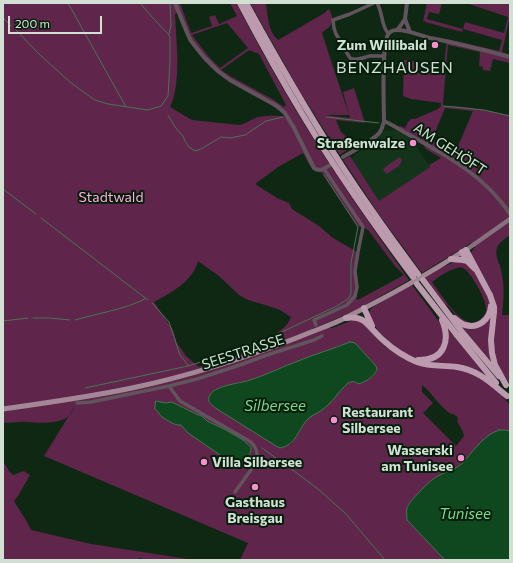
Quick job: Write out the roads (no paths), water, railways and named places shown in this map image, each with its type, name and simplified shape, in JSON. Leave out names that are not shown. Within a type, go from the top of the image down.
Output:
[{"type":"highway","points":[[240,3],[278,73],[323,147],[373,223],[415,276],[336,156],[283,70],[246,3]]},
{"type":"highway","points":[[464,251],[467,261],[478,272]]},
{"type":"highway","points":[[464,251],[474,262],[492,300],[494,307],[490,340],[492,353],[495,365],[508,387]]},
{"type":"highway","points":[[451,259],[467,261]]},
{"type":"highway","points":[[413,360],[425,360],[440,353],[445,345],[446,338],[446,330],[437,310],[420,282],[445,309],[462,324],[469,326],[484,322],[491,309],[492,300]]},
{"type":"highway","points":[[445,309],[462,332],[508,387]]},
{"type":"highway","points":[[362,310],[364,321]]},
{"type":"highway","points":[[362,310],[369,318],[372,328]]},
{"type":"highway","points":[[437,310],[508,398]]},
{"type":"highway","points":[[346,318],[359,318],[364,321],[390,347],[413,360],[423,364],[472,370],[484,376],[508,398]]},
{"type":"main road","points":[[3,409],[132,388],[183,376],[277,346],[362,310],[430,272],[464,251],[510,219]]},
{"type":"street","points":[[175,3],[188,35],[203,56],[225,77],[282,110],[288,117],[312,165],[317,170],[324,169],[330,165]]},
{"type":"street","points":[[384,56],[367,56],[355,60],[350,58],[339,41],[334,28],[333,20],[376,3],[380,8],[385,29],[388,34]]},
{"type":"street","points":[[397,30],[405,20],[407,3]]},
{"type":"street","points":[[405,20],[410,32]]},
{"type":"street","points":[[343,157],[376,136],[380,132],[384,123],[384,56],[386,37],[392,31],[397,30],[410,32],[510,57]]},
{"type":"street","name":"AM GEHÖFT","points":[[384,123],[390,124],[440,152],[473,175],[492,192],[510,214]]},
{"type":"street","points":[[316,325],[314,320],[347,304],[355,296],[357,287],[355,271],[363,227],[324,169]]},
{"type":"street","name":"SEESTRASSE","points":[[77,403],[91,402],[197,379],[322,336]]},
{"type":"street","points":[[169,386],[180,401],[251,442],[255,446],[258,460],[235,492]]},
{"type":"water","name":"Silbersee","points":[[350,342],[355,343],[376,366],[376,372],[370,378],[361,383],[348,383],[326,407],[309,418],[296,437],[286,446],[280,448],[276,446],[217,409],[209,401],[211,393],[221,387],[256,378],[304,358]]},
{"type":"water","points":[[156,401],[165,403],[172,402],[200,415],[207,421],[243,440],[251,447],[250,454],[248,457],[239,462],[232,462],[228,460],[188,433],[181,425],[174,424],[162,417],[155,409]]},
{"type":"water","name":"Tunisee","points":[[499,430],[510,431],[510,560],[445,560],[407,520],[407,508],[430,481],[460,466],[484,439]]},
{"type":"waterway","points":[[68,3],[126,107]]},
{"type":"waterway","points":[[15,29],[39,54],[70,82],[95,100],[108,104],[148,110],[161,106],[168,96],[170,38],[140,3]]},
{"type":"waterway","points":[[169,34],[171,25],[170,3]]},
{"type":"waterway","points":[[3,18],[11,26]]},
{"type":"waterway","points":[[443,106],[484,110],[510,116]]},
{"type":"waterway","points":[[168,115],[189,147],[195,151],[221,137],[230,138],[245,135],[266,121],[283,117]]},
{"type":"waterway","points":[[326,117],[379,123]]},
{"type":"waterway","points":[[85,388],[188,366],[252,346],[337,306],[348,299],[351,294],[351,263],[358,227],[324,175]]},
{"type":"waterway","points":[[3,189],[36,214]]},
{"type":"waterway","points":[[41,218],[148,300]]},
{"type":"waterway","points":[[75,320],[119,309],[145,299]]},
{"type":"waterway","points":[[152,303],[169,322],[180,355],[188,365]]},
{"type":"waterway","points":[[3,321],[28,318]]},
{"type":"waterway","points":[[33,318],[70,320]]},
{"type":"waterway","points":[[262,448],[318,489],[346,514],[385,560]]},
{"type":"place","name":"Zum Willibald","points":[[435,45]]},
{"type":"place","name":"Straßenwalze","points":[[413,143]]},
{"type":"place","name":"Restaurant Silbersee","points":[[334,420]]},
{"type":"place","name":"Wasserski am Tunisee","points":[[461,458]]},
{"type":"place","name":"Villa Silbersee","points":[[204,462]]},
{"type":"place","name":"Gasthaus Breisgau","points":[[255,487]]},
{"type":"district","name":"BENZHAUSEN","points":[[395,68]]},
{"type":"park label","name":"Stadtwald","points":[[111,197]]}]
